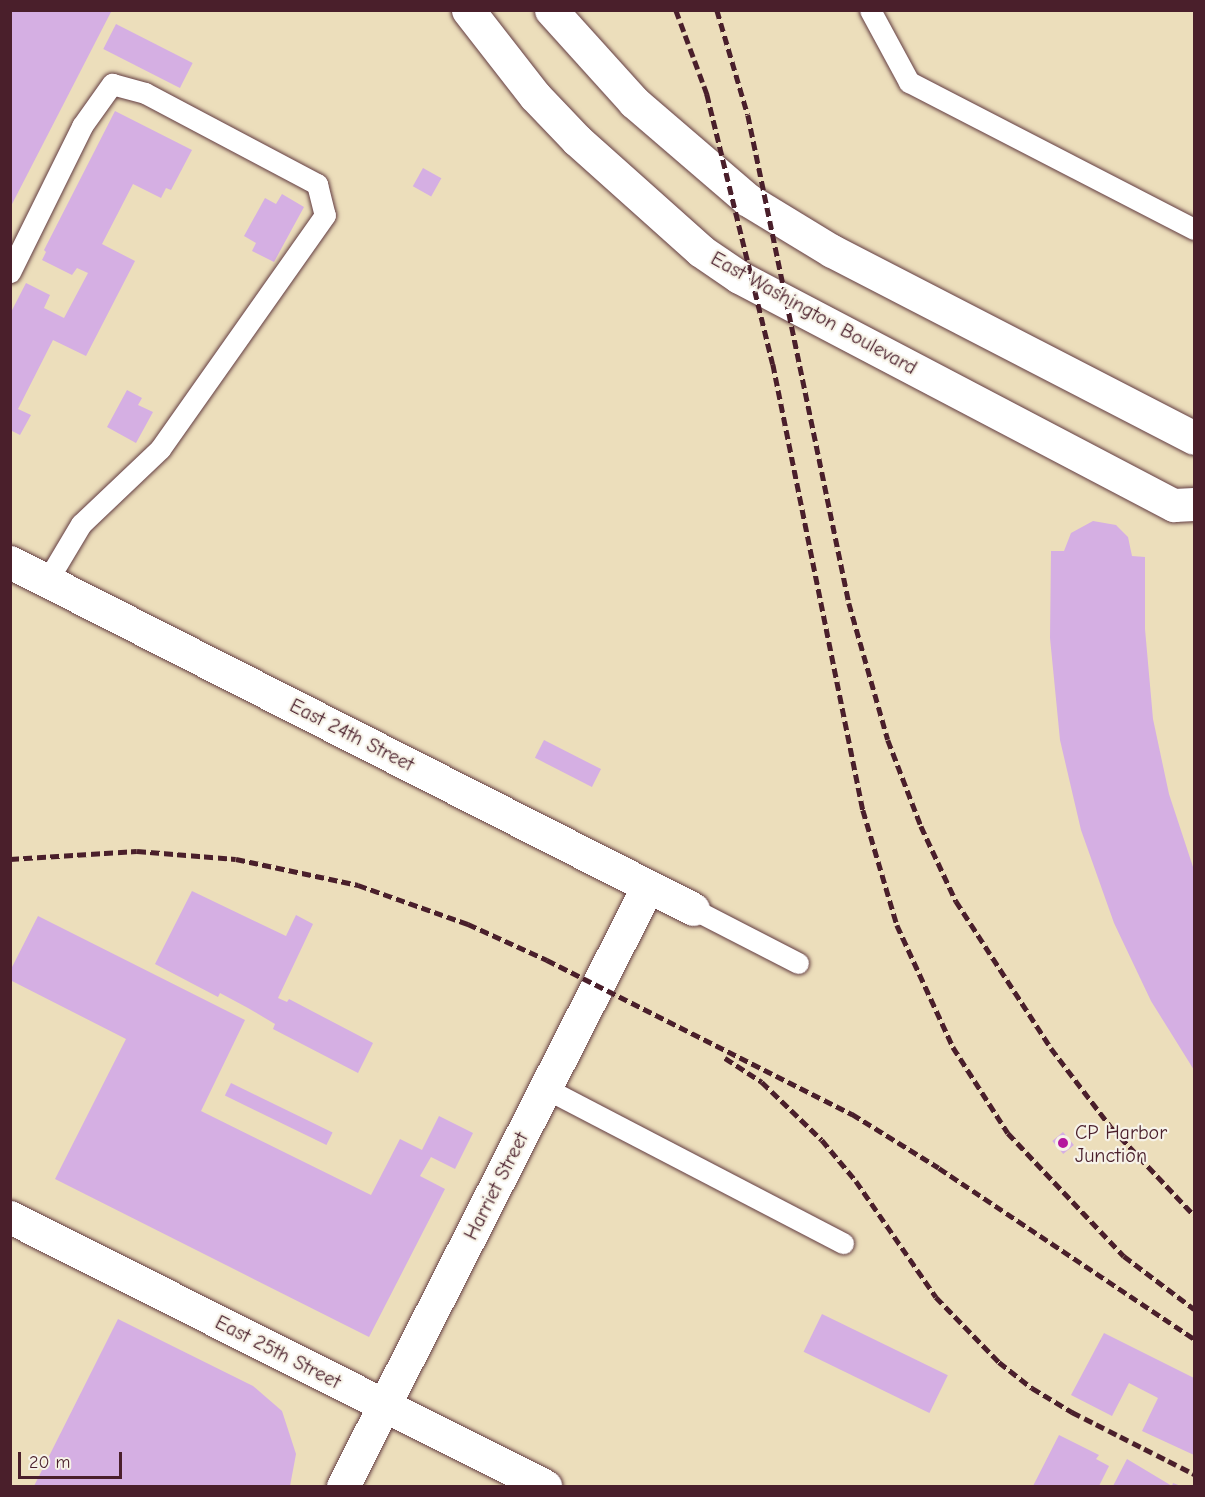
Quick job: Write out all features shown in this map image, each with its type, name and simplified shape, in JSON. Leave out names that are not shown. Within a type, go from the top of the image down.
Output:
[{"type":"street","name":"East Washington Boulevard","points":[[468,10],[535,96],[577,140],[700,251],[739,277],[1174,505],[1194,504]]},
{"type":"street","points":[[551,10],[640,107],[748,200],[832,251],[1194,438]]},
{"type":"street","name":"East 24th Street","points":[[10,562],[693,909]]},
{"type":"street","name":"Harriet Street","points":[[343,1486],[648,886]]},
{"type":"street","name":"East 25th Street","points":[[10,1217],[545,1486]]},
{"type":"lane","points":[[870,10],[909,82],[1194,229]]},
{"type":"lane","points":[[10,272],[82,126],[112,84],[145,93],[317,184],[325,214],[160,449],[81,524],[47,580]]},
{"type":"lane","points":[[693,909],[798,963]]},
{"type":"lane","points":[[546,1088],[843,1243]]},
{"type":"building","points":[[10,10],[112,10],[10,208]]},
{"type":"building","points":[[116,24],[193,63],[180,88],[103,49]]},
{"type":"building","points":[[115,111],[192,150],[171,190],[166,188],[161,198],[133,184],[102,244],[135,261],[86,356],[53,340],[18,409],[31,415],[20,435],[10,430],[10,314],[26,283],[50,295],[44,308],[64,318],[88,273],[77,268],[72,275],[42,260],[46,252],[44,250]]},
{"type":"building","points":[[423,168],[441,178],[431,197],[413,186]]},
{"type":"building","points":[[282,194],[304,207],[274,262],[252,251],[256,243],[244,236],[265,198],[276,204]]},
{"type":"building","points":[[127,390],[142,398],[138,405],[153,412],[136,443],[107,427]]},
{"type":"building","points":[[1093,521],[1116,525],[1128,537],[1132,556],[1145,557],[1145,629],[1153,719],[1169,794],[1194,870],[1194,1070],[1151,1001],[1114,923],[1081,830],[1060,740],[1050,638],[1051,551],[1064,551],[1071,533]]},
{"type":"building","points":[[544,740],[601,769],[592,787],[535,758]]},
{"type":"building","points":[[192,891],[286,936],[296,915],[313,924],[278,998],[287,1002],[289,999],[373,1043],[358,1073],[273,1029],[275,1024],[248,1008],[220,993],[218,997],[155,964]]},
{"type":"building","points":[[38,916],[245,1020],[201,1111],[371,1195],[400,1139],[422,1150],[439,1116],[473,1133],[455,1169],[431,1157],[420,1176],[445,1189],[369,1337],[55,1179],[126,1039],[10,980],[10,971]]},
{"type":"building","points":[[231,1083],[333,1133],[326,1145],[225,1096]]},
{"type":"building","name":"CP Harbor Junction","points":[[1063,1132],[1074,1145],[1063,1154],[1052,1141]]},
{"type":"building","points":[[822,1314],[948,1375],[929,1413],[804,1352]]},
{"type":"building","points":[[118,1319],[253,1386],[282,1411],[296,1454],[290,1486],[34,1486]]},
{"type":"building","points":[[1104,1333],[1194,1378],[1194,1455],[1142,1431],[1158,1398],[1129,1383],[1112,1416],[1071,1395]]},
{"type":"building","points":[[1059,1435],[1099,1455],[1096,1459],[1109,1466],[1099,1486],[1033,1486]]},
{"type":"building","points":[[1127,1459],[1172,1486],[1113,1486]]},
{"type":"railway","points":[[676,10],[707,94],[773,364],[863,810],[897,925],[953,1047],[1008,1133],[1124,1256],[1194,1309]]},
{"type":"railway","points":[[717,10],[748,115],[849,603],[888,740],[921,826],[956,901],[1051,1048],[1111,1127],[1194,1215]]},
{"type":"railway","points":[[10,859],[137,851],[236,859],[358,885],[468,924],[547,960],[852,1114],[939,1168],[1194,1339]]},
{"type":"railway","points":[[725,1058],[762,1082],[822,1140],[856,1181],[936,1297],[999,1362],[1032,1388],[1072,1412],[1194,1474]]},
{"type":"place","name":"CP Harbor Junction","points":[[1063,1143]]}]
